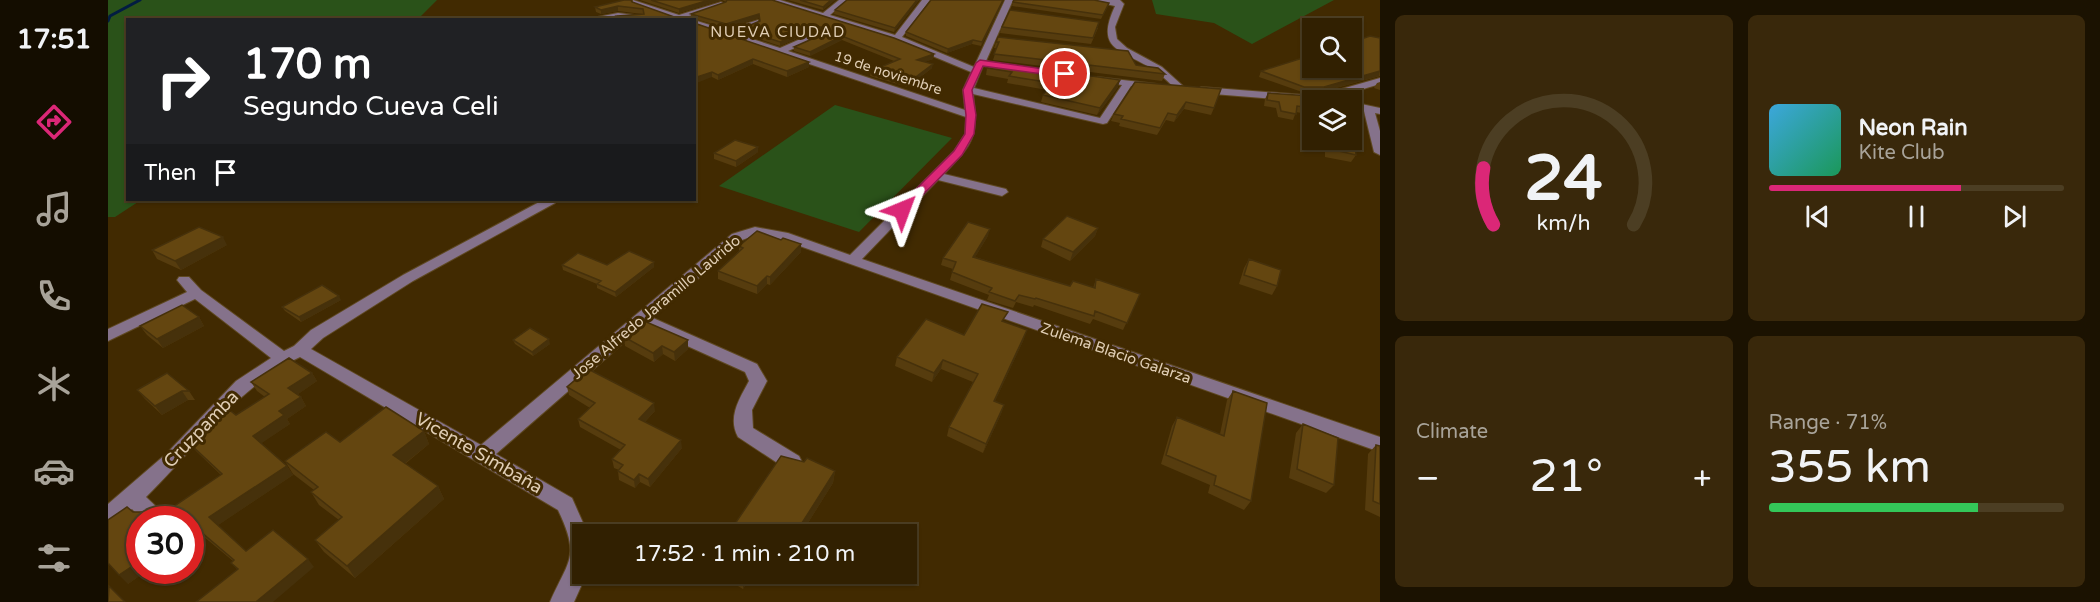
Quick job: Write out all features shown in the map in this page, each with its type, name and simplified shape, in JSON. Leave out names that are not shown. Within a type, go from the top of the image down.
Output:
[{"type":"street","points":[[772,0],[897,38],[978,67],[1014,68]]},
{"type":"street","points":[[826,15],[843,0]]},
{"type":"street","points":[[897,38],[927,0]]},
{"type":"street","points":[[1090,0],[1118,2],[1111,25],[1110,33],[1113,40],[1130,53],[1160,69],[1180,88]]},
{"type":"street","points":[[636,2],[683,18],[721,4]]},
{"type":"street","points":[[852,261],[958,153],[970,134],[971,115],[968,90],[978,67],[1000,37],[1010,7]]},
{"type":"street","points":[[626,18],[660,11]]},
{"type":"street","points":[[599,18],[618,15],[639,16]]},
{"type":"street","points":[[726,33],[755,22]]},
{"type":"street","name":"19 de noviembre","points":[[696,23],[971,115]]},
{"type":"street","points":[[1099,23],[1111,25]]},
{"type":"street","points":[[696,32],[710,27]]},
{"type":"street","points":[[780,51],[817,35]]},
{"type":"street","points":[[1107,50],[1130,53]]},
{"type":"street","points":[[1094,78],[1302,98]]},
{"type":"street","points":[[1354,90],[1380,81]]},
{"type":"street","points":[[968,90],[1098,121],[1102,120],[1128,83]]},
{"type":"street","points":[[1374,110],[1380,152]]},
{"type":"street","points":[[935,176],[1002,192]]},
{"type":"street","name":"Cruzpamba","points":[[108,516],[133,497],[173,459],[242,385],[283,358],[300,350],[317,334],[408,278],[549,201]]},
{"type":"street","name":"Jose Alfredo Jaramillo Laurido","points":[[482,455],[639,318],[746,232],[755,231],[783,236],[852,261]]},
{"type":"street","name":"Zulema Blacio Galarza","points":[[852,261],[1380,445]]},
{"type":"street","points":[[184,280],[196,293],[283,358]]},
{"type":"street","points":[[108,336],[196,293]]},
{"type":"street","points":[[639,318],[751,368],[758,381],[743,410],[744,432],[792,462]]},
{"type":"street","name":"Vicente Simbaña","points":[[300,350],[321,360],[565,504],[580,533],[582,555],[570,588],[561,602]]},
{"type":"street","points":[[133,497],[142,506]]},
{"type":"green space","points":[[108,0],[437,0],[419,18],[126,18],[126,201],[139,201],[115,217],[108,217]]},
{"type":"green space","points":[[1152,0],[1334,0],[1252,44],[1214,23],[1156,14]]},
{"type":"green space","points":[[835,105],[952,138],[859,232],[719,186]]},
{"type":"building","points":[[631,0],[677,18],[621,18],[617,16],[644,14],[643,9],[618,6],[601,10],[595,7]]},
{"type":"building","points":[[651,0],[709,0],[679,9]]},
{"type":"building","points":[[727,0],[772,0],[894,38],[934,54],[917,60],[933,64],[909,82],[871,71],[900,59],[842,36],[810,52],[794,47],[821,35],[822,27],[813,27],[780,42],[741,29],[760,21],[759,14],[726,24],[691,14]]},
{"type":"building","points":[[800,0],[831,0],[823,7]]},
{"type":"building","points":[[847,0],[917,0],[895,28],[835,10]]},
{"type":"building","points":[[931,0],[1003,0],[982,42],[973,40],[948,49],[906,32]]},
{"type":"building","points":[[1014,0],[1094,0],[1109,3],[1103,15],[1013,2]]},
{"type":"building","points":[[1010,10],[1099,22],[1093,38],[1002,27]]},
{"type":"building","points":[[696,24],[809,62],[787,71],[753,59],[718,75],[712,72],[696,77]]},
{"type":"building","points":[[1370,36],[1380,38],[1380,71],[1362,76],[1362,39]]},
{"type":"building","points":[[998,37],[1128,51],[1136,65],[1158,68],[1165,74],[994,54],[999,42],[996,42]]},
{"type":"building","points":[[1302,58],[1302,78],[1356,78],[1324,87],[1304,87],[1261,71]]},
{"type":"building","points":[[990,62],[1120,80],[1100,108],[1043,95],[1052,83],[1009,76],[1012,72],[987,68]]},
{"type":"building","points":[[1135,82],[1221,89],[1214,108],[1186,102],[1177,115],[1168,113],[1160,128],[1121,119],[1123,116],[1114,114]]},
{"type":"building","points":[[1268,93],[1302,95],[1302,107],[1297,106],[1296,114],[1281,111],[1279,102],[1267,100]]},
{"type":"building","points":[[735,140],[758,147],[736,161],[714,153]]},
{"type":"building","points":[[1334,150],[1356,150],[1356,155]]},
{"type":"building","points":[[1067,216],[1098,228],[1073,252],[1043,239]]},
{"type":"building","points":[[968,222],[990,229],[973,257],[1070,286],[1073,281],[1095,288],[1096,279],[1140,294],[1127,323],[1095,311],[1094,316],[1036,298],[1019,295],[1015,301],[989,292],[992,288],[952,272],[956,262],[943,258]]},
{"type":"building","points":[[199,227],[223,237],[175,261],[152,250]]},
{"type":"building","points":[[757,231],[781,240],[783,238],[801,244],[770,277],[767,276],[757,286],[718,271],[743,248],[739,246]]},
{"type":"building","points":[[629,251],[654,262],[615,292],[597,284],[601,281],[562,265],[578,253],[607,265]]},
{"type":"building","points":[[1249,259],[1281,270],[1277,286],[1244,275]]},
{"type":"building","points":[[322,285],[339,296],[299,317],[282,307]]},
{"type":"building","points":[[982,304],[1008,312],[1002,321],[1027,330],[994,401],[1004,405],[986,444],[949,427],[978,374],[943,360],[934,373],[897,357],[926,319],[964,335]]},
{"type":"building","points":[[182,305],[199,317],[157,339],[140,326]]},
{"type":"building","points":[[644,321],[688,340],[674,352],[662,346],[653,353],[624,337]]},
{"type":"building","points":[[530,328],[549,339],[532,352],[513,340]]},
{"type":"building","points":[[289,358],[312,373],[288,388],[301,397],[279,411],[284,415],[253,436],[287,466],[209,517],[246,551],[273,530],[308,559],[258,602],[196,602],[238,569],[231,563],[234,560],[204,535],[204,506],[174,506],[222,474],[189,443],[228,409],[236,415],[269,394],[251,382]]},
{"type":"building","points":[[588,369],[654,403],[639,419],[681,440],[648,479],[639,474],[634,480],[618,471],[623,465],[612,459],[625,445],[578,419],[595,403],[567,387]]},
{"type":"building","points":[[167,373],[189,391],[182,391],[155,406],[137,390]]},
{"type":"building","points":[[1233,391],[1267,403],[1251,501],[1214,485],[1216,476],[1166,455],[1177,417],[1224,436]]},
{"type":"building","points":[[386,407],[424,431],[393,455],[438,486],[347,566],[315,540],[342,517],[311,492],[318,487],[285,461],[326,432],[340,442]]},
{"type":"building","points":[[1303,424],[1338,438],[1334,485],[1297,469]]},
{"type":"building","points":[[1376,445],[1380,446],[1380,504],[1373,501]]},
{"type":"building","points":[[781,456],[804,462],[807,458],[835,471],[801,524],[735,524]]},
{"type":"building","points":[[126,508],[126,570],[119,575],[108,563],[108,520]]},
{"type":"building","points":[[109,586],[125,602],[108,602]]},
{"type":"waterway","points":[[108,21],[110,16],[140,0]]},
{"type":"district","name":"NUEVA CIUDAD","points":[[778,32]]},
{"type":"route","points":[[902,210],[958,153],[970,134],[971,115],[968,90],[980,63],[1065,74]]}]
